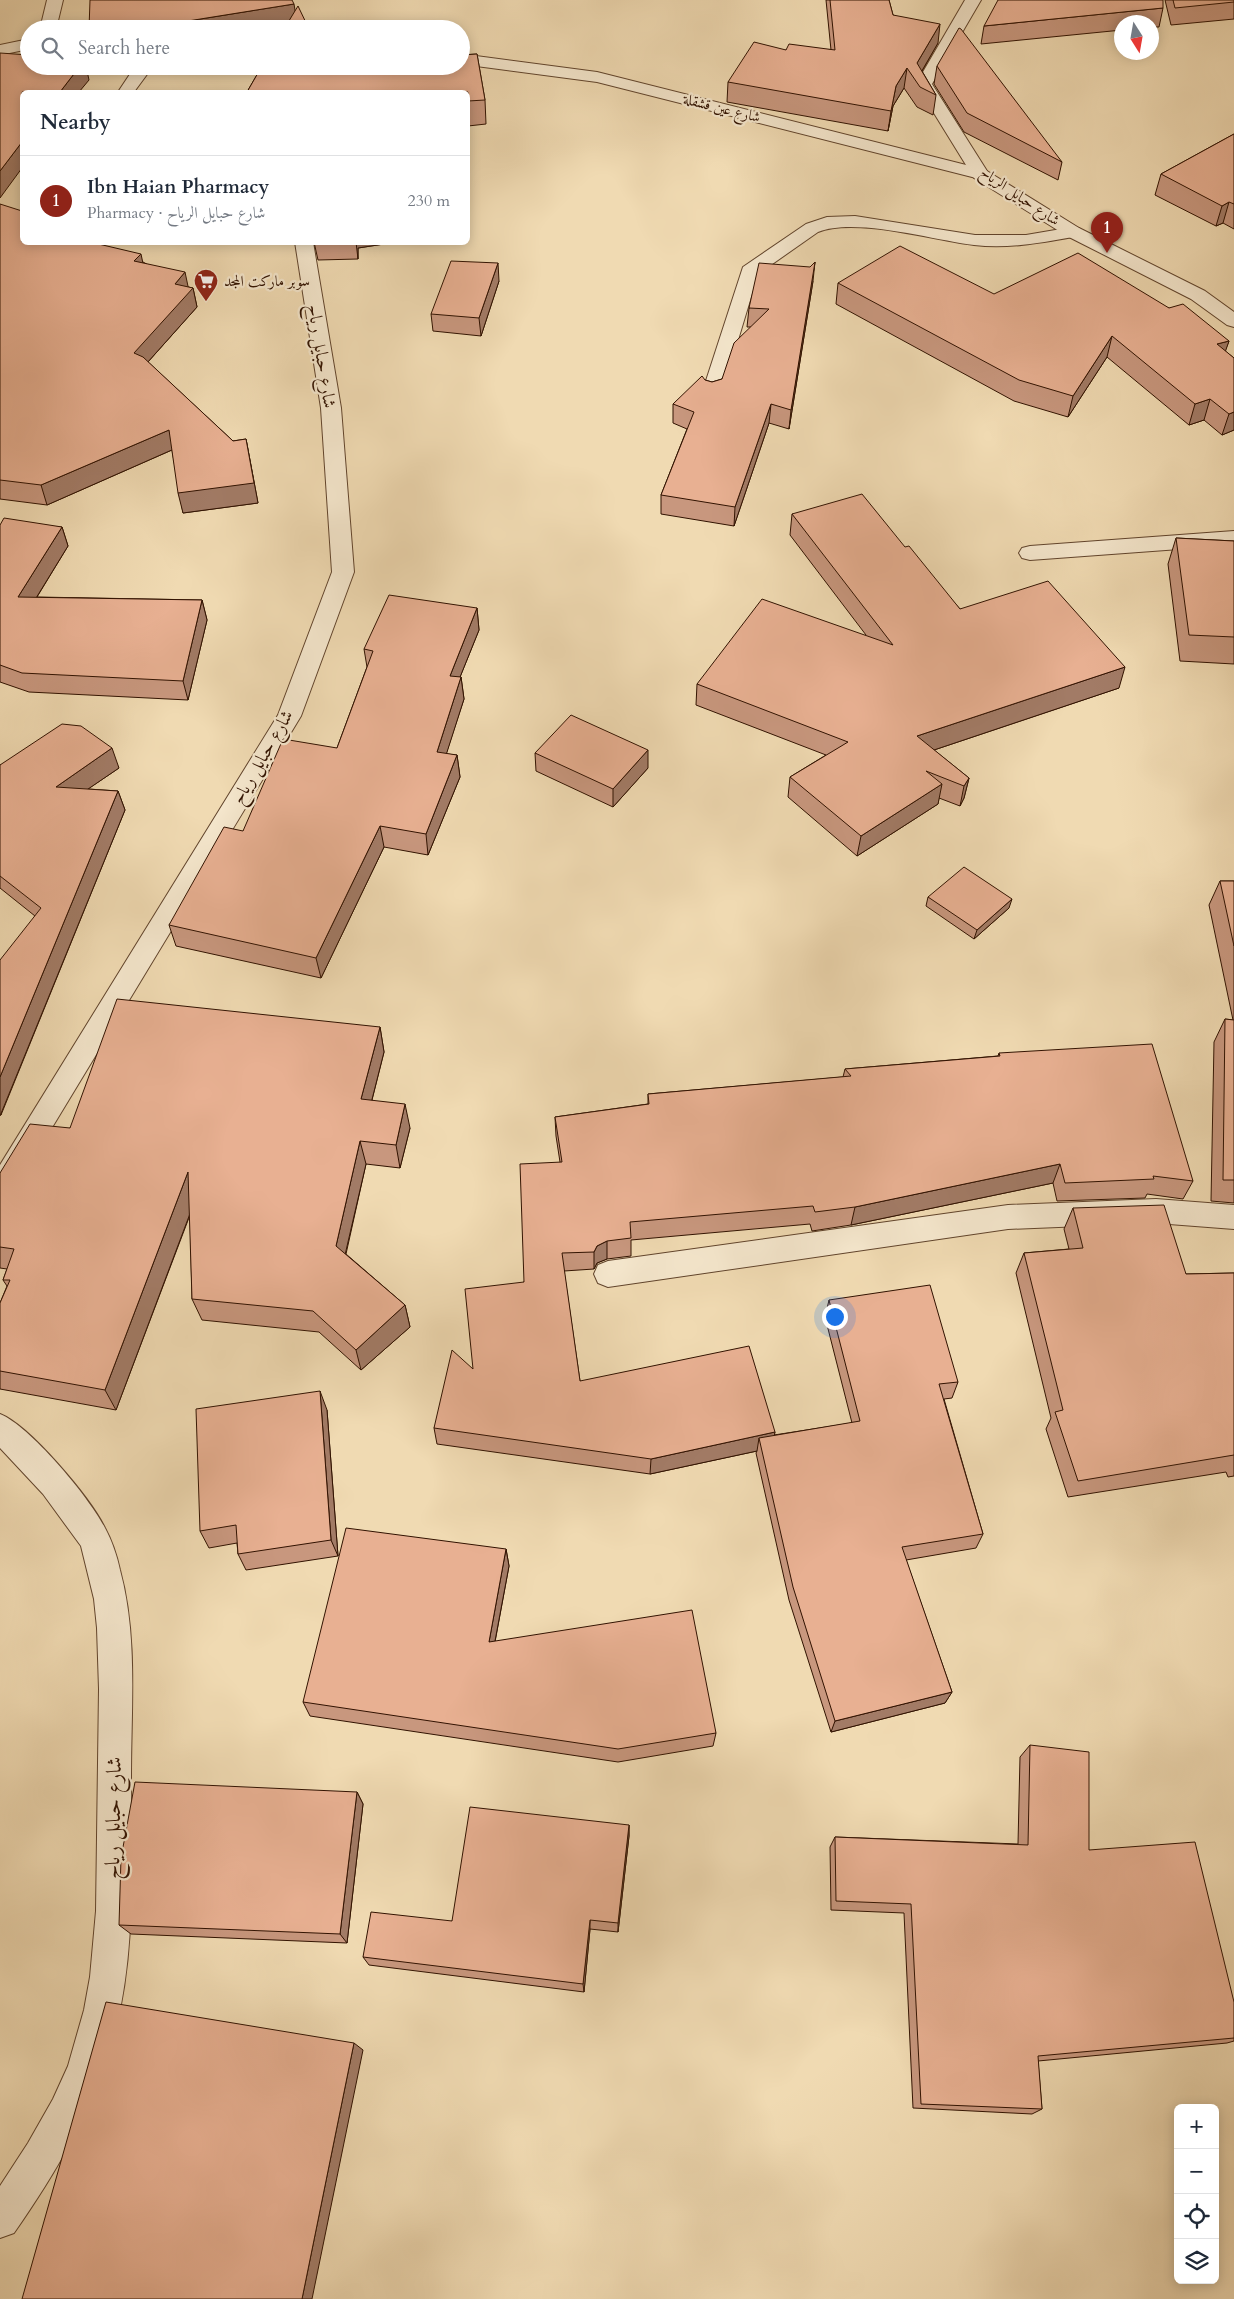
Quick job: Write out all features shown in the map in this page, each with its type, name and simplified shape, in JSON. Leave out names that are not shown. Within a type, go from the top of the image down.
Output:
[{"type":"street","points":[[50,20],[55,0]]},
{"type":"street","name":"شارع حبايل الرياح","points":[[973,0],[924,84],[980,174],[1073,232],[1198,295],[1234,320]]},
{"type":"street","points":[[0,50],[20,44]]},
{"type":"street","name":"شارع عين قشقلة","points":[[470,60],[597,77],[980,174]]},
{"type":"street","points":[[127,90],[133,75]]},
{"type":"street","points":[[712,393],[750,271],[812,228],[827,222],[855,221],[958,238],[1000,241],[1026,240],[1073,232]]},
{"type":"street","name":"شارع حبايل رياح","points":[[0,1189],[289,716],[342,572],[331,408],[304,245]]},
{"type":"street","points":[[1030,553],[1234,538]]},
{"type":"street","points":[[608,1274],[1008,1217],[1156,1211],[1234,1218]]},
{"type":"street","name":"شارع حبايل رياح","points":[[0,1428],[25,1451],[65,1494],[96,1542],[109,1597],[115,1638],[113,1874],[109,1982],[94,2043],[69,2108],[34,2171],[0,2219]]},
{"type":"building","points":[[90,0],[292,0],[294,4],[194,20],[89,20]]},
{"type":"building","points":[[830,0],[889,0],[893,15],[940,24],[917,63],[936,95],[920,87],[907,68],[896,86],[891,111],[728,82],[754,42],[786,50],[789,44],[835,50]]},
{"type":"building","points":[[998,0],[1163,0],[1163,8],[984,26]]},
{"type":"building","points":[[1173,0],[1234,0],[1234,2],[1175,8]]},
{"type":"building","points":[[298,6],[305,20],[289,20]]},
{"type":"building","points":[[959,28],[1062,162],[967,113],[937,66]]},
{"type":"building","points":[[0,53],[20,54],[20,75],[73,75],[62,90],[20,90],[20,145],[0,171]]},
{"type":"building","points":[[470,54],[477,54],[485,100],[470,101],[470,90],[248,90],[257,75],[470,75]]},
{"type":"building","points":[[1234,134],[1234,204],[1229,202],[1222,206],[1161,174]]},
{"type":"building","points":[[0,204],[20,210],[20,245],[103,245],[141,254],[134,261],[185,272],[175,284],[193,288],[134,353],[143,357],[233,441],[246,439],[254,483],[178,493],[169,430],[41,485],[0,480]]},
{"type":"building","points":[[900,246],[994,294],[1078,253],[1169,308],[1183,304],[1229,341],[1217,344],[1234,358],[1234,412],[1229,414],[1210,399],[1195,404],[1112,336],[1073,396],[1019,380],[838,283]]},
{"type":"building","points":[[451,261],[498,263],[479,318],[431,314]]},
{"type":"building","points":[[815,262],[791,410],[771,404],[735,507],[661,495],[694,412],[673,404],[702,376],[705,380],[712,382],[722,379],[734,343],[769,309],[749,308],[759,263],[810,267]]},
{"type":"building","points":[[862,494],[905,547],[909,546],[960,609],[1048,581],[1125,667],[917,736],[969,778],[964,786],[926,771],[942,784],[861,836],[790,777],[848,742],[697,684],[762,599],[893,645],[792,514]]},
{"type":"building","points":[[4,518],[62,527],[18,597],[202,600],[183,681],[22,673],[0,665],[0,525]]},
{"type":"building","points":[[1176,538],[1234,541],[1234,637],[1189,635]]},
{"type":"building","points":[[389,595],[477,608],[450,676],[461,677],[437,752],[457,755],[426,834],[380,826],[316,958],[169,925],[224,827],[243,831],[283,739],[337,748],[373,651],[364,649]]},
{"type":"building","points":[[571,715],[648,750],[613,789],[535,753]]},
{"type":"building","points":[[62,724],[81,726],[112,748],[56,787],[118,791],[0,1077],[0,960],[41,908],[0,876],[0,765]]},
{"type":"building","points":[[964,867],[1012,899],[977,930],[928,897]]},
{"type":"building","points":[[1220,881],[1234,881],[1234,946]]},
{"type":"building","points":[[117,999],[380,1027],[361,1099],[405,1104],[396,1145],[360,1141],[336,1246],[405,1305],[356,1350],[313,1311],[192,1299],[188,1172],[105,1390],[0,1371],[0,1303],[10,1280],[3,1280],[14,1249],[0,1247],[0,1173],[30,1124],[70,1128]]},
{"type":"building","points":[[1225,1019],[1234,1020],[1234,1180],[1223,1180]]},
{"type":"building","points":[[1152,1044],[1193,1181],[1153,1176],[1154,1179],[1065,1183],[1060,1164],[855,1207],[815,1212],[813,1206],[630,1222],[631,1238],[607,1241],[597,1246],[594,1252],[562,1253],[580,1381],[749,1346],[775,1432],[651,1459],[434,1428],[452,1350],[473,1369],[465,1289],[524,1282],[520,1164],[562,1162],[555,1117],[649,1104],[648,1094],[851,1076],[845,1069],[1000,1056],[999,1053]]},
{"type":"building","points":[[1164,1205],[1186,1274],[1234,1273],[1234,1455],[1078,1481],[1055,1412],[1063,1410],[1024,1253],[1083,1248],[1073,1208]]},
{"type":"building","points":[[930,1285],[958,1382],[939,1384],[983,1534],[902,1547],[952,1692],[835,1721],[793,1587],[759,1438],[860,1421],[829,1300]]},
{"type":"building","points":[[320,1391],[331,1540],[238,1554],[236,1525],[200,1531],[196,1409]]},
{"type":"building","points":[[346,1528],[506,1549],[489,1642],[692,1610],[716,1733],[618,1749],[303,1702]]},
{"type":"building","points":[[1030,1745],[1089,1752],[1089,1850],[1195,1842],[1234,2002],[1234,2038],[1038,2056],[1042,2109],[921,2104],[911,1904],[836,1901],[835,1837],[1028,1845]]},
{"type":"building","points":[[135,1782],[357,1792],[340,1934],[119,1925],[121,1858]]},
{"type":"building","points":[[470,1807],[629,1825],[618,1923],[590,1920],[583,1984],[363,1957],[371,1912],[452,1921]]},
{"type":"building","points":[[106,2002],[354,2043],[302,2299],[22,2299]]},
{"type":"place","name":"Ibn Haian Pharmacy","points":[[1107,253]]},
{"type":"place","name":"سوبر ماركت المجد","points":[[206,302]]}]
